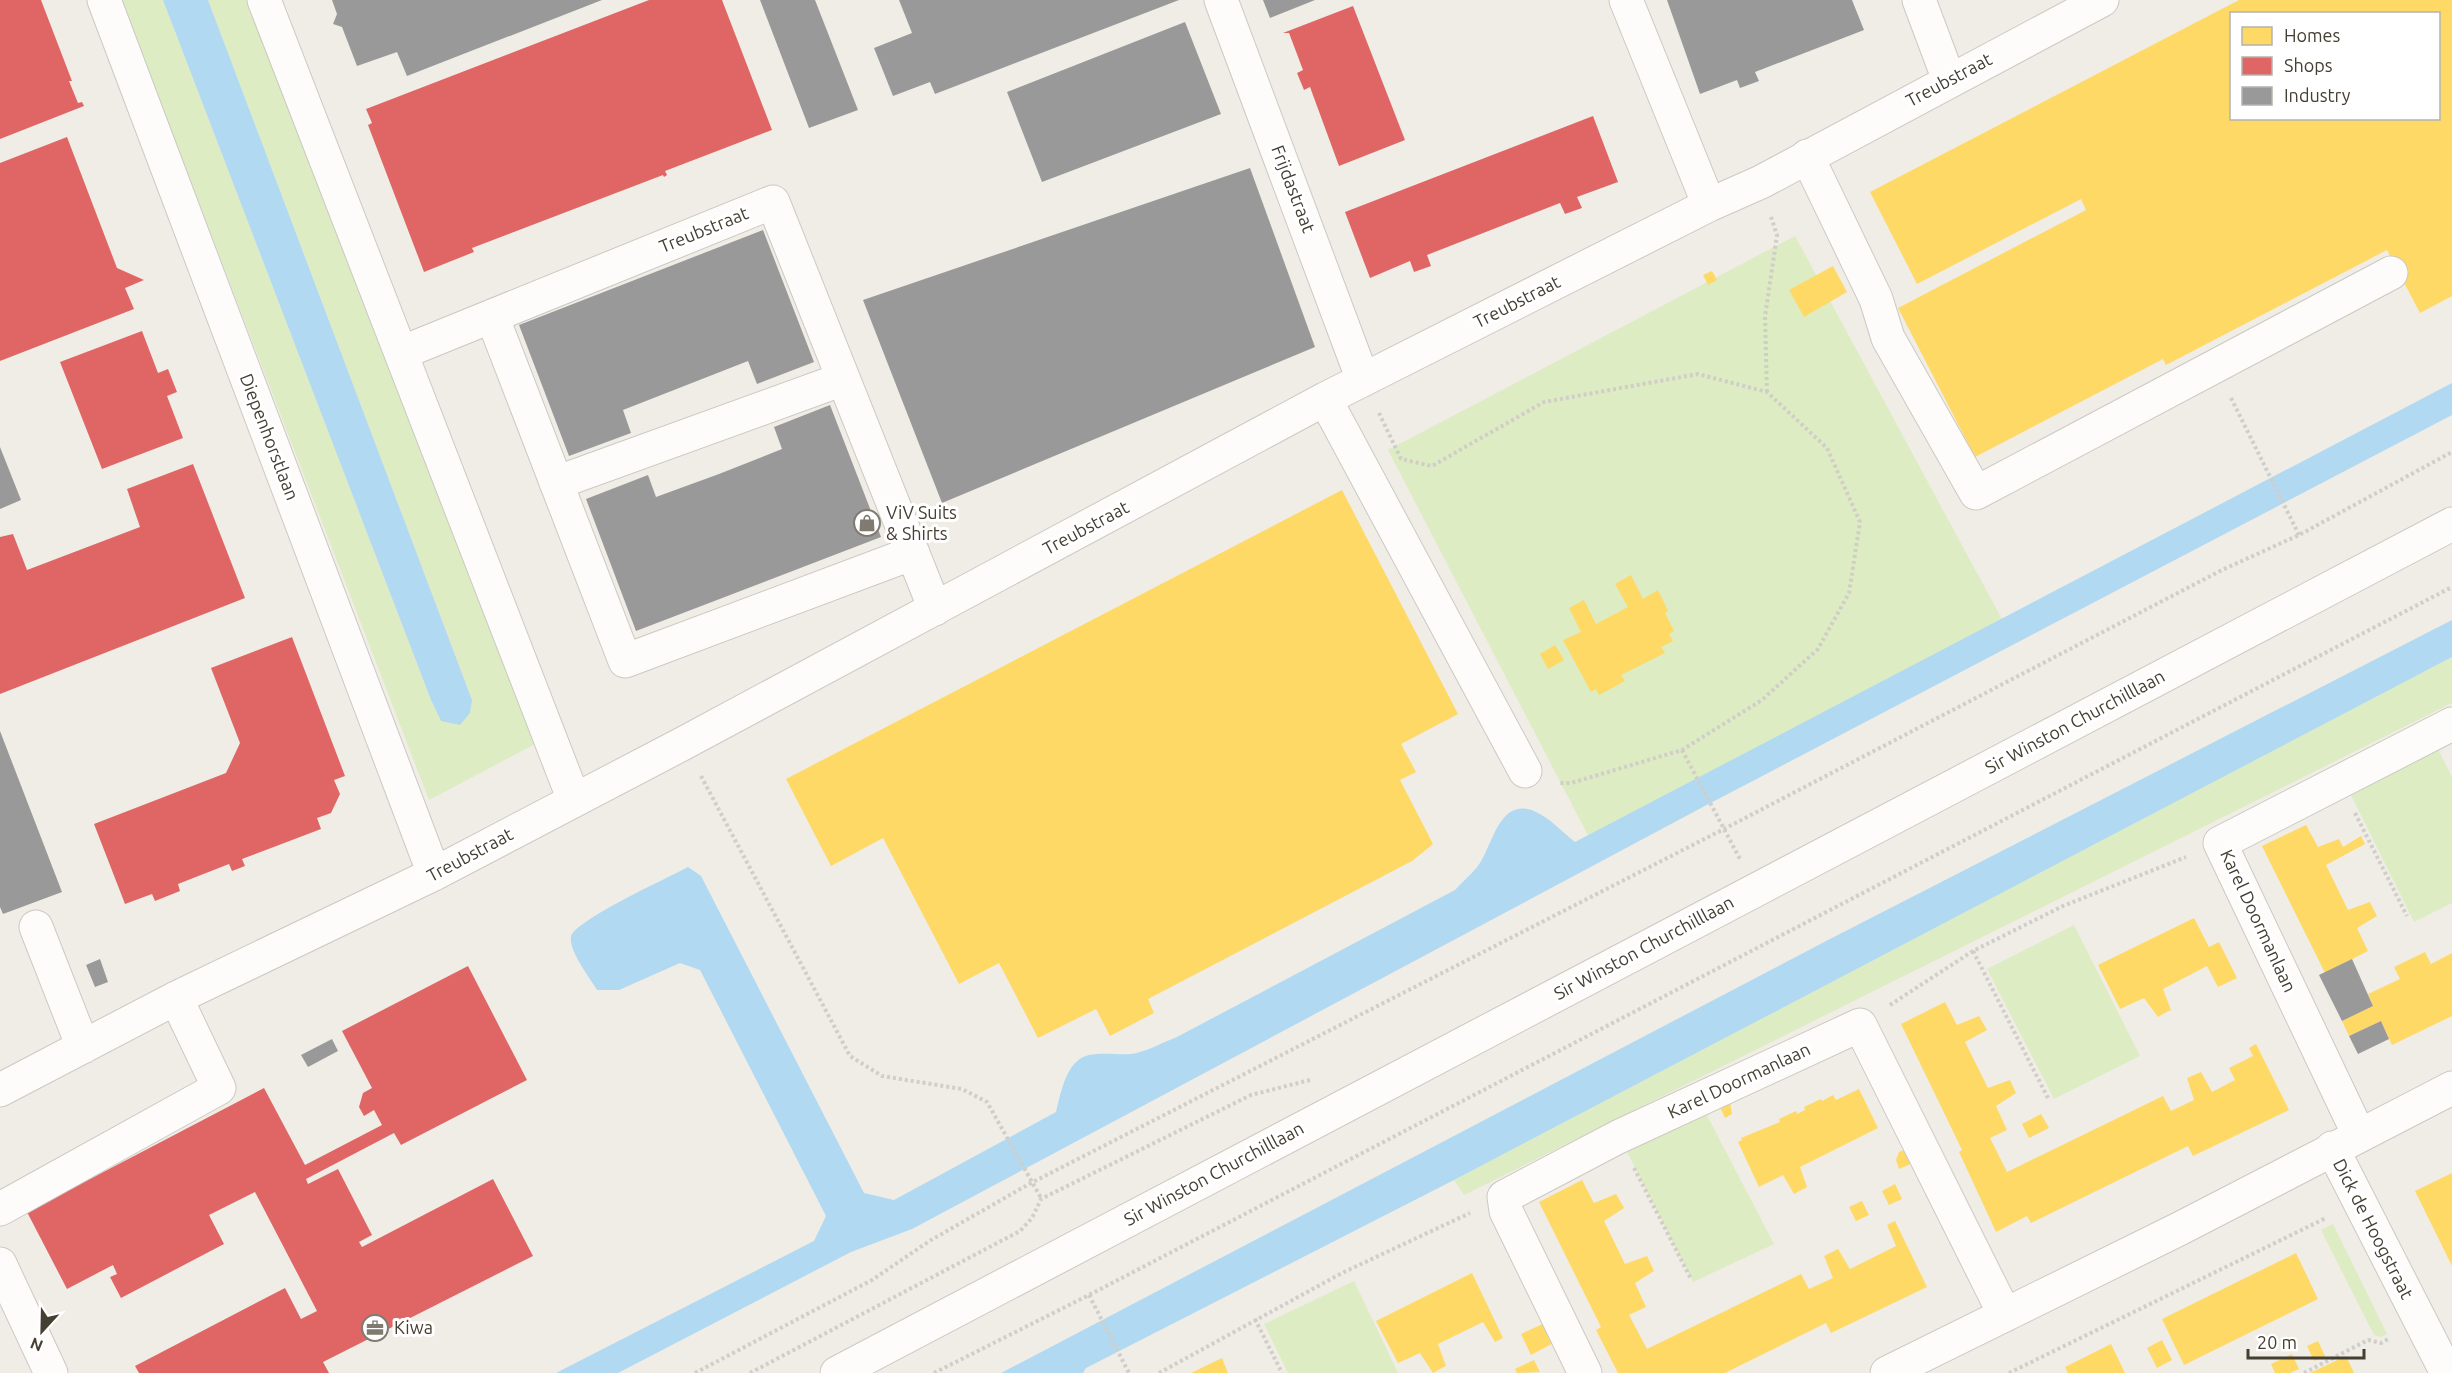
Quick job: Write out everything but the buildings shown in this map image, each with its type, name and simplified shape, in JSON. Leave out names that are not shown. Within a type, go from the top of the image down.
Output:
[{"type":"street","name":"Diepenhorstlaan","points":[[104,0],[434,874]]},
{"type":"street","points":[[264,0],[574,800]]},
{"type":"street","name":"Frijdastraat","points":[[1221,0],[1363,380]]},
{"type":"street","points":[[1626,0],[1709,205]]},
{"type":"street","points":[[1919,0],[1949,80]]},
{"type":"street","name":"Treubstraat","points":[[3,1079],[82,1047],[176,998],[434,874],[684,743],[1325,399],[1709,205],[1761,182],[2102,0]]},
{"type":"street","points":[[1807,156],[1876,299],[1888,338],[1976,493],[2391,273]]},
{"type":"street","name":"Treubstraat","points":[[401,353],[773,202],[934,609]]},
{"type":"street","points":[[492,316],[625,661],[913,553]]},
{"type":"street","points":[[556,483],[843,379]]},
{"type":"street","points":[[1325,399],[1526,771]]},
{"type":"street","name":"Sir Winston Churchilllaan","points":[[837,1373],[2452,524]]},
{"type":"street","name":"Karel Doormanlaan","points":[[2346,1142],[2220,843],[2452,724]]},
{"type":"street","points":[[36,927],[82,1047]]},
{"type":"street","points":[[0,1209],[219,1088],[176,998]]},
{"type":"street","points":[[1860,1025],[2005,1315]]},
{"type":"street","name":"Karel Doormanlaan","points":[[1504,1197],[1618,1137],[1860,1025]]},
{"type":"street","points":[[1887,1373],[2179,1229],[2452,1088]]},
{"type":"street","name":"Dick de Hoogstraat","points":[[2346,1142],[2360,1202],[2447,1373]]},
{"type":"street","points":[[1504,1197],[1506,1211],[1585,1373]]},
{"type":"street","points":[[0,1264],[51,1373]]},
{"type":"path","points":[[1761,182],[1777,234],[1765,317],[1767,392]]},
{"type":"path","points":[[2215,368],[2299,535]]},
{"type":"path","points":[[1363,380],[1401,459],[1432,466],[1544,402],[1698,374],[1767,392],[1827,448],[1860,522],[1849,593],[1818,649],[1762,700],[1683,750],[1571,783],[1545,783],[1526,771]]},
{"type":"path","points":[[695,1373],[872,1280],[931,1240],[1031,1184],[1724,829],[2222,570],[2299,535],[2452,452]]},
{"type":"path","points":[[934,1373],[1089,1295],[2452,587]]},
{"type":"path","points":[[684,743],[850,1056],[882,1076],[962,1089],[987,1102],[1031,1184],[1041,1198]]},
{"type":"path","points":[[1683,750],[1740,859]]},
{"type":"path","points":[[2339,782],[2407,916]]},
{"type":"path","points":[[1860,1025],[1973,951],[2063,906],[2220,843]]},
{"type":"path","points":[[1973,951],[2049,1100]]},
{"type":"path","points":[[1618,1137],[1691,1279]]},
{"type":"path","points":[[1159,1373],[1342,1273],[1504,1197]]},
{"type":"path","points":[[2011,1372],[2360,1202]]},
{"type":"path","points":[[1089,1295],[1129,1373]]},
{"type":"path","points":[[1255,1319],[1282,1373]]},
{"type":"path","points":[[2304,1373],[2368,1340],[2381,1343],[2420,1320]]},
{"type":"green space","points":[[121,0],[163,0],[441,721],[472,700],[208,0],[252,0],[535,744],[429,800]]},
{"type":"green space","points":[[1795,236],[2004,623],[1593,845],[1388,450]]},
{"type":"green space","points":[[2452,657],[2452,703],[1464,1195],[1454,1180]]},
{"type":"green space","points":[[2437,747],[2452,777],[2452,903],[2414,922],[2349,791]]},
{"type":"green space","points":[[2074,925],[2140,1056],[2054,1099],[1987,969]]},
{"type":"green space","points":[[1700,1102],[1774,1244],[1693,1282],[1621,1140]]},
{"type":"green space","points":[[2333,1224],[2387,1334],[2381,1337],[2374,1335],[2321,1230]]},
{"type":"green space","points":[[1354,1281],[1398,1373],[1288,1373],[1264,1324]]},
{"type":"water","points":[[163,0],[208,0],[472,700],[470,713],[460,725],[441,721],[431,700]]},
{"type":"water","points":[[2452,383],[2452,415],[1701,808],[912,1229],[851,1252],[618,1373],[556,1373],[814,1241],[826,1216],[700,970],[680,963],[619,990],[597,990],[573,950],[571,937],[576,930],[604,910],[688,867],[701,876],[864,1193],[894,1200],[1056,1112],[1066,1078],[1081,1058],[1094,1054],[1137,1053],[1175,1038],[1455,890],[1475,870],[1499,824],[1513,810],[1522,808],[1540,814],[1575,842]]},
{"type":"water","points":[[2452,620],[2452,657],[1454,1180],[1086,1368],[1083,1373],[1001,1373],[1832,938]]},
{"type":"place","name":"ViV Suits & Shirts","points":[[867,523]]},
{"type":"place","name":"Kiwa","points":[[375,1328]]}]
